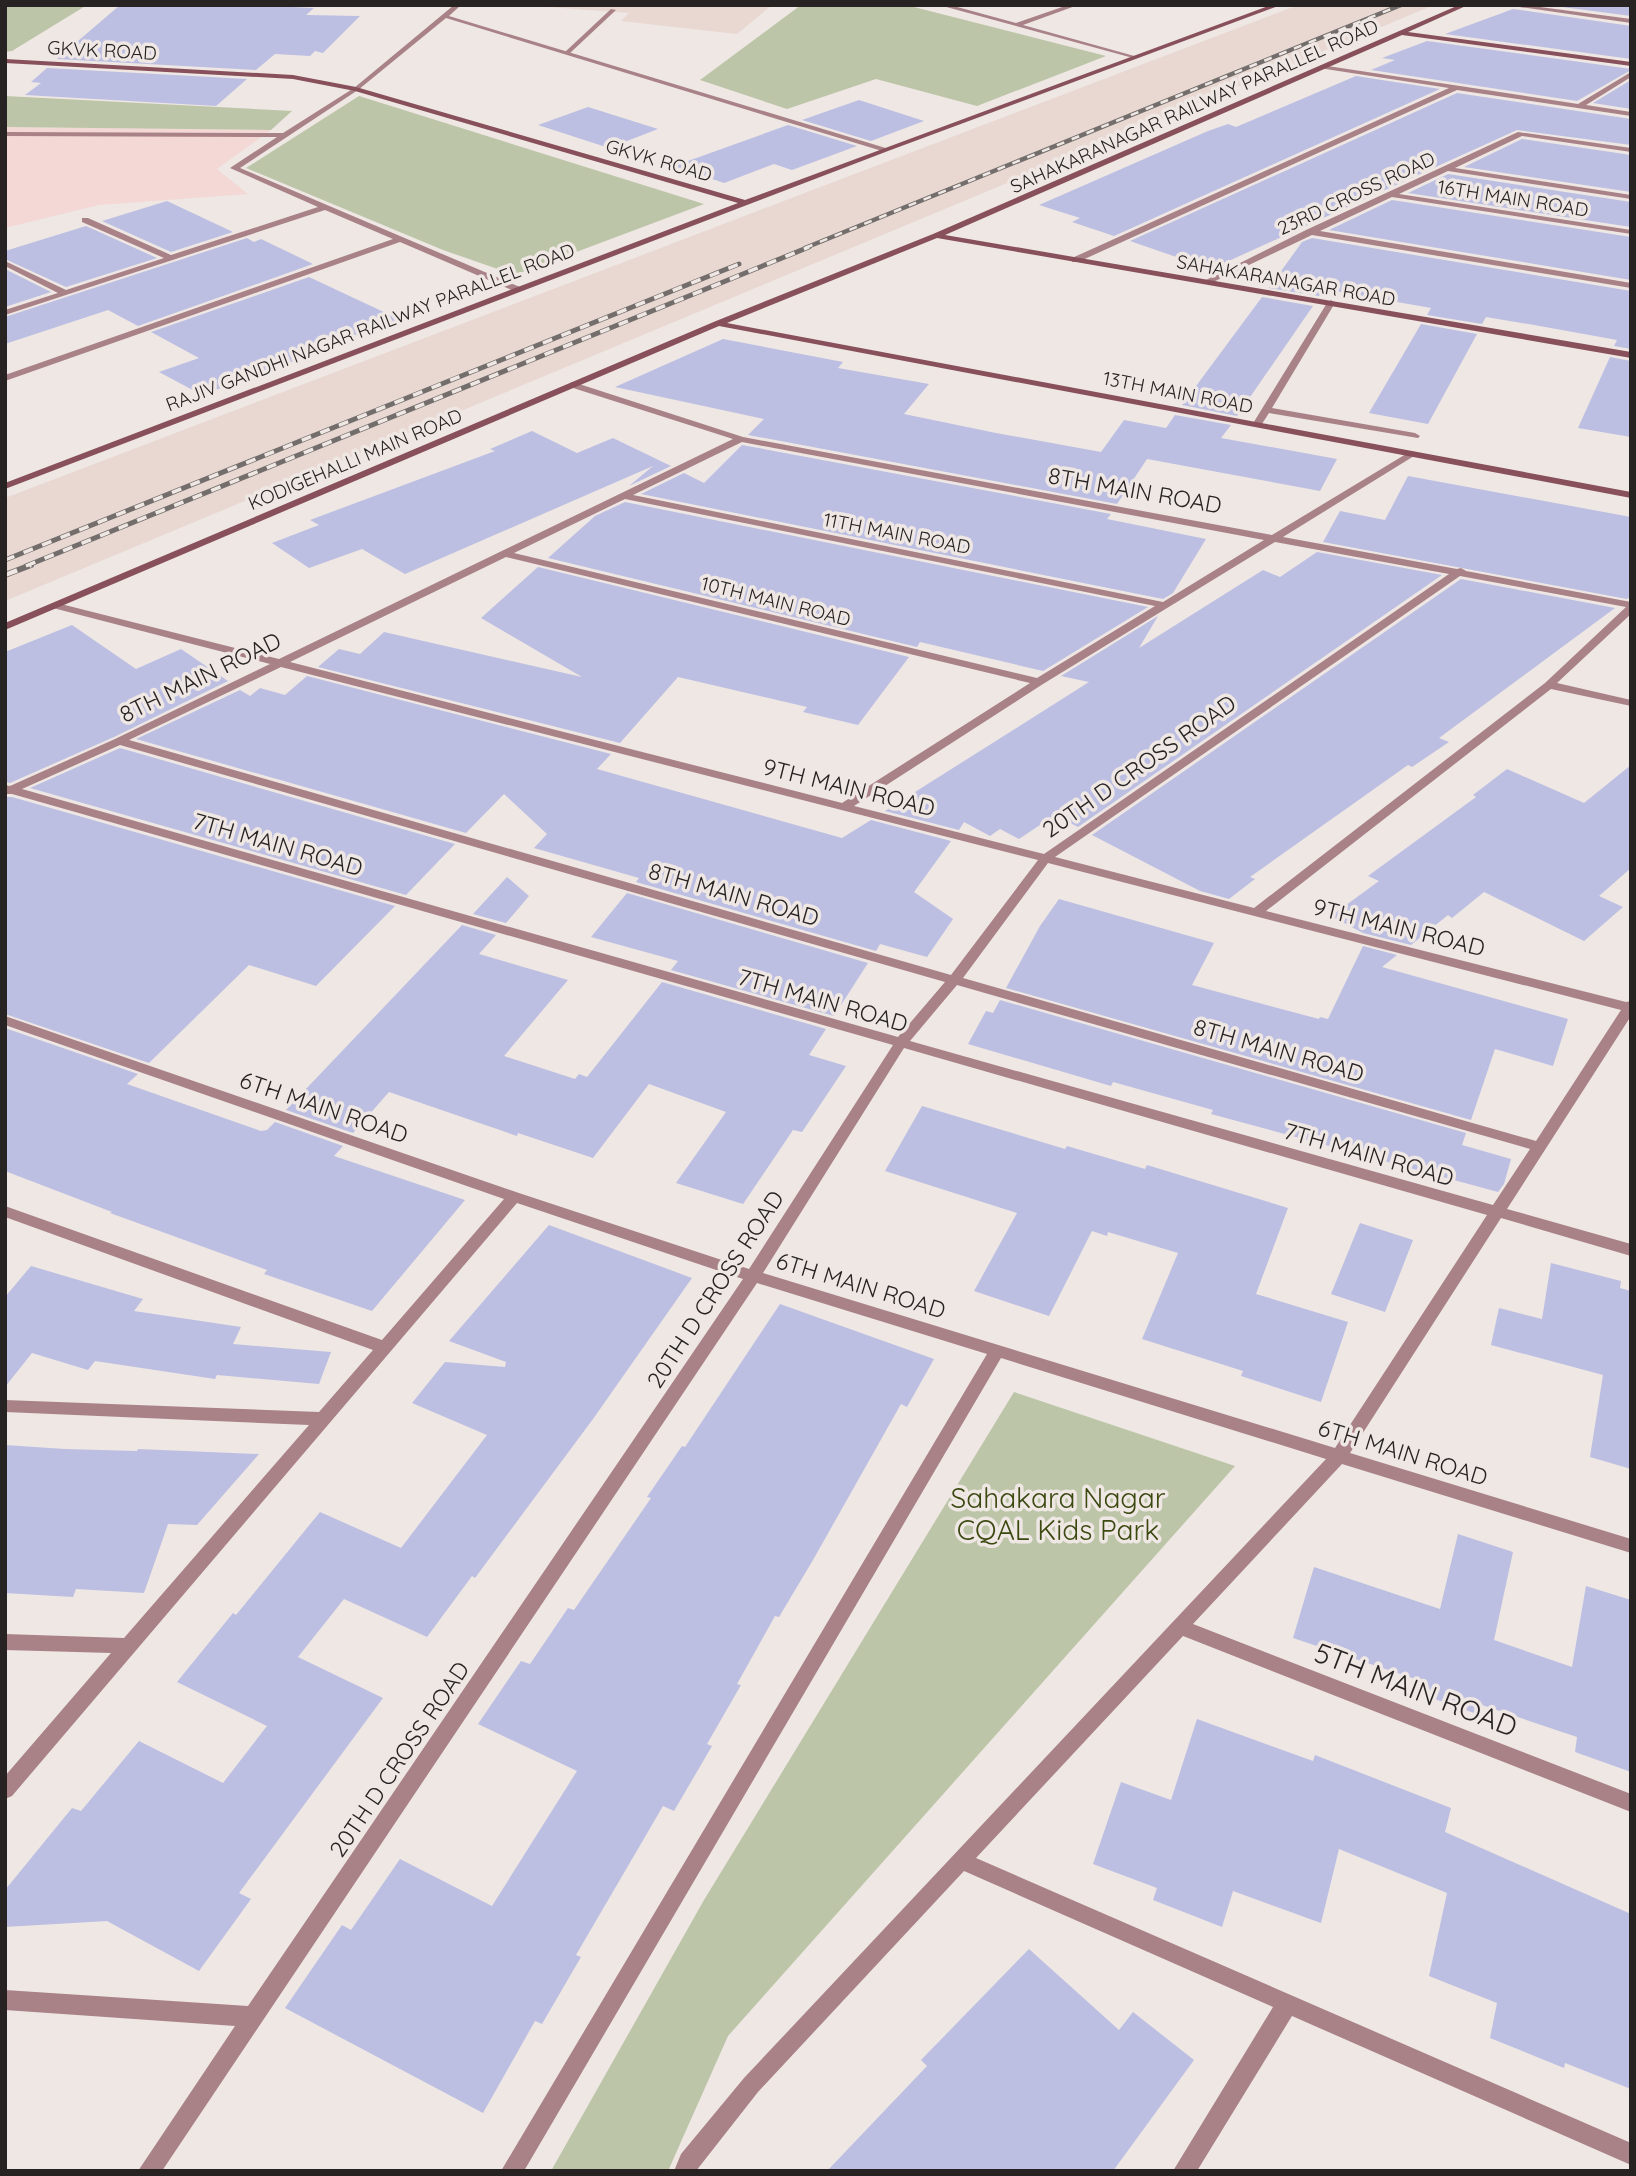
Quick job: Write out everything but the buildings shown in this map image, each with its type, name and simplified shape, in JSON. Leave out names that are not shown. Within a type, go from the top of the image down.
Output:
[{"type":"street","points":[[458,5],[356,89],[234,168],[517,289]]},
{"type":"street","points":[[942,5],[1135,57]]},
{"type":"street","points":[[1017,25],[1075,5]]},
{"type":"street","points":[[748,202],[1278,5]]},
{"type":"street","name":"SAHAKARANAGAR RAILWAY PARALLEL ROAD","points":[[719,323],[936,236],[1465,5]]},
{"type":"street","points":[[1509,5],[1631,21]]},
{"type":"street","points":[[567,53],[613,10]]},
{"type":"street","points":[[444,16],[885,149]]},
{"type":"street","points":[[1400,33],[1631,64]]},
{"type":"street","name":"GKVK ROAD","points":[[5,61],[293,77],[356,89],[748,202]]},
{"type":"street","points":[[1321,67],[1631,114]]},
{"type":"street","points":[[1580,106],[1631,74]]},
{"type":"street","points":[[1075,260],[1455,88]]},
{"type":"street","points":[[5,134],[284,135]]},
{"type":"street","name":"23RD CROSS ROAD","points":[[1206,282],[1521,134],[1631,150]]},
{"type":"street","points":[[1446,169],[1631,197]]},
{"type":"street","name":"16TH MAIN ROAD","points":[[1391,194],[1631,232]]},
{"type":"street","name":"RAJIV GANDHI NAGAR RAILWAY PARALLEL ROAD","points":[[5,486],[748,202]]},
{"type":"street","points":[[5,313],[325,207]]},
{"type":"street","points":[[85,220],[171,258]]},
{"type":"street","points":[[1309,232],[1631,286]]},
{"type":"street","name":"SAHAKARANAGAR ROAD","points":[[936,236],[1631,355]]},
{"type":"street","points":[[5,378],[401,239]]},
{"type":"street","points":[[5,263],[65,293]]},
{"type":"street","points":[[1256,425],[1331,303]]},
{"type":"street","name":"KODIGEHALLI MAIN ROAD","points":[[5,627],[719,323]]},
{"type":"street","name":"13TH MAIN ROAD","points":[[719,323],[1631,495]]},
{"type":"street","points":[[573,385],[741,439]]},
{"type":"street","points":[[1266,410],[1415,436]]},
{"type":"street","name":"8TH MAIN ROAD","points":[[119,741],[741,439],[1461,571],[1631,606]]},
{"type":"street","points":[[844,807],[1038,682],[1411,454]]},
{"type":"street","name":"11TH MAIN ROAD","points":[[624,496],[1164,605]]},
{"type":"street","name":"10TH MAIN ROAD","points":[[505,554],[1038,682]]},
{"type":"street","name":"20TH D CROSS ROAD","points":[[149,2171],[753,1276],[900,1044],[955,979],[1046,858],[1461,571]]},
{"type":"street","name":"9TH MAIN ROAD","points":[[57,606],[1630,1007]]},
{"type":"street","points":[[1256,912],[1549,685],[1631,606]]},
{"type":"street","points":[[1549,685],[1631,703]]},
{"type":"street","points":[[7,790],[119,741]]},
{"type":"street","name":"8TH MAIN ROAD","points":[[119,741],[1539,1147]]},
{"type":"street","name":"7TH MAIN ROAD","points":[[7,790],[1631,1250]]},
{"type":"street","points":[[685,2171],[689,2162],[751,2085],[1339,1456],[1630,1007]]},
{"type":"street","name":"6TH MAIN ROAD","points":[[5,1020],[514,1197],[753,1276],[1631,1546]]},
{"type":"street","points":[[5,1790],[514,1197]]},
{"type":"street","points":[[5,1210],[385,1348]]},
{"type":"street","points":[[512,2171],[997,1351]]},
{"type":"street","points":[[5,1406],[324,1419]]},
{"type":"street","name":"5TH MAIN ROAD","points":[[1181,1627],[1631,1803]]},
{"type":"street","points":[[5,1642],[128,1646]]},
{"type":"street","points":[[962,1861],[1631,2154]]},
{"type":"street","points":[[5,2000],[252,2017]]},
{"type":"street","points":[[1185,2171],[1287,2004]]},
{"type":"shaded area","points":[[521,5],[772,5],[737,34],[621,21],[629,13]]},
{"type":"shaded area","points":[[1298,5],[1434,5],[5,601],[5,498]]},
{"type":"shaded area","points":[[5,127],[271,130],[217,169],[248,194],[99,205],[5,228]]},
{"type":"green space","points":[[5,5],[87,5],[12,51],[5,52]]},
{"type":"green space","points":[[801,5],[906,5],[1106,56],[977,106],[876,79],[787,109],[700,80]]},
{"type":"green space","points":[[5,96],[292,111],[271,130],[5,127]]},
{"type":"green space","points":[[359,96],[704,204],[515,275],[443,250],[246,168]]},
{"type":"green space","name":"Sahakara Nagar CQAL Kids Park","points":[[1014,1392],[1235,1466],[728,2036],[668,2171],[551,2171],[704,1900]]},
{"type":"railway","points":[[805,248],[1401,5]]},
{"type":"railway","points":[[26,566],[809,247]]},
{"type":"railway","points":[[5,560],[739,264]]},
{"type":"railway","points":[[5,575],[31,565]]}]
